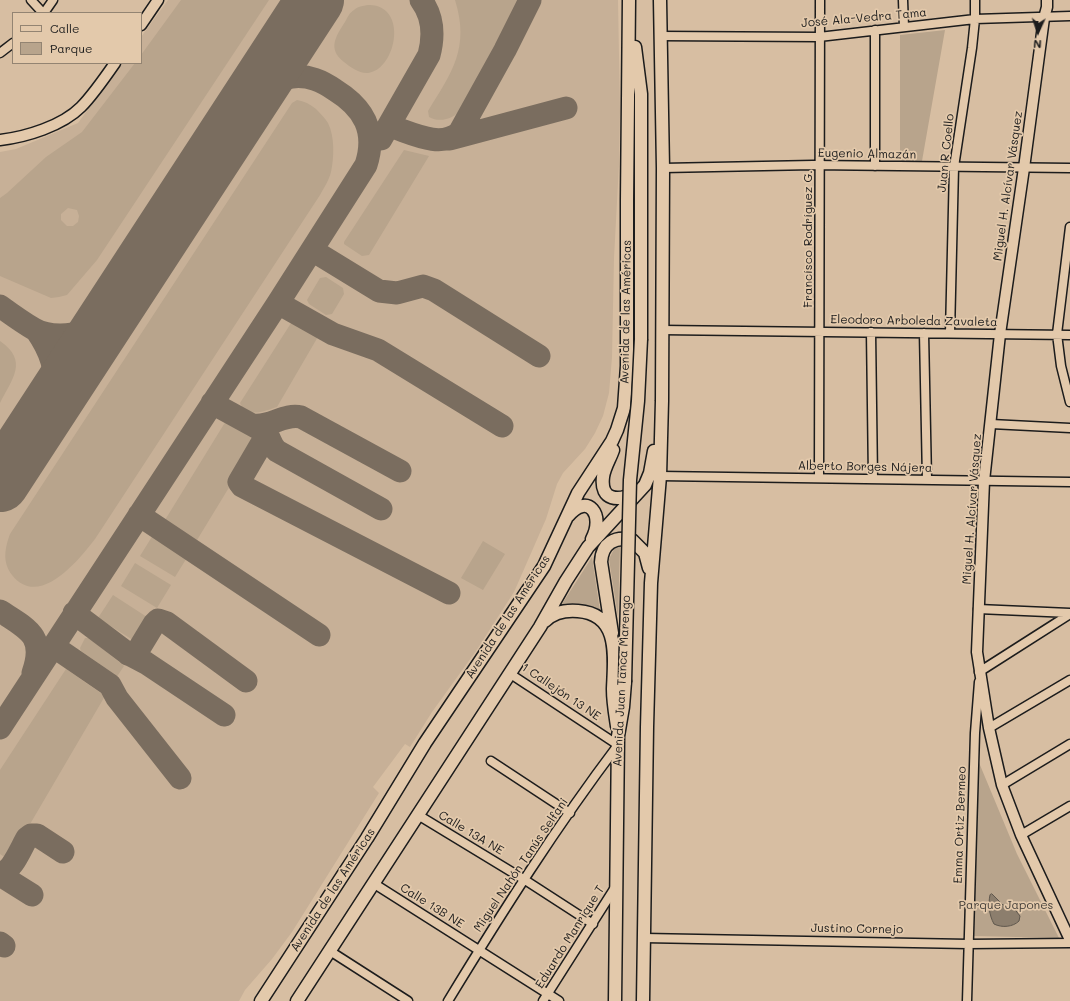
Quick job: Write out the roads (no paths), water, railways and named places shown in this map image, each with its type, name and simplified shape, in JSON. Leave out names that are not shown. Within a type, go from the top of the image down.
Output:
[{"type":"main road","name":"Avenida de las Américas","points":[[630,0],[640,94],[641,339]]},
{"type":"main road","name":"Avenida de las Américas","points":[[261,1001],[367,838],[425,743],[544,566],[578,493],[612,441],[624,408],[627,366],[630,0]]},
{"type":"main road","points":[[297,1001],[540,627],[566,581],[588,547],[655,475],[662,401],[663,168],[660,0]]},
{"type":"main road","points":[[627,274],[641,232]]},
{"type":"main road","name":"Avenida Juan Tanca Marengo","points":[[615,1001],[618,741],[623,707],[630,487],[638,401],[641,339]]},
{"type":"main road","points":[[624,408],[620,429],[604,472],[604,489],[607,494],[614,499],[624,498],[636,492],[655,475]]},
{"type":"main road","name":"Avenida Juan Tanca Marengo","points":[[643,1001],[646,734],[655,475]]},
{"type":"main road","points":[[568,516],[575,509],[584,506],[592,509],[595,513],[597,523],[596,528],[588,547]]},
{"type":"main road","points":[[618,741],[613,706],[614,646],[601,562],[603,551],[606,546],[610,542],[620,538],[636,542],[645,553],[651,583]]},
{"type":"main road","points":[[540,627],[546,620],[556,613],[571,610],[587,612],[607,625],[614,646]]},
{"type":"street","points":[[31,0],[42,12]]},
{"type":"street","points":[[44,12],[53,0]]},
{"type":"street","points":[[142,24],[158,0]]},
{"type":"street","name":"Francísco Rodríguez G.","points":[[819,478],[820,0]]},
{"type":"street","points":[[904,0],[904,27]]},
{"type":"street","name":"Juan R Coello","points":[[950,333],[954,167],[975,19],[975,0]]},
{"type":"street","name":"Miguel H. Alcívar Vásquez","points":[[1040,0],[1044,18]]},
{"type":"street","name":"Miguel H. Alcívar Vásquez","points":[[1047,0],[1000,334],[984,481],[977,652],[979,673],[989,728],[1002,785],[1021,835],[1070,941]]},
{"type":"street","name":"José Ala-Vedra Tama","points":[[660,36],[819,37],[975,19],[1070,16]]},
{"type":"street","points":[[875,30],[875,166]]},
{"type":"street","points":[[0,53],[12,44]]},
{"type":"street","points":[[0,140],[41,130],[74,114],[82,106],[113,64]]},
{"type":"street","name":"Eugenio Almazán","points":[[663,168],[820,165],[1070,168]]},
{"type":"street","points":[[1070,227],[1057,334],[1061,366],[1070,402]]},
{"type":"street","name":"Eleodoro Arboleda Zavaleta","points":[[662,330],[1070,334]]},
{"type":"street","points":[[871,332],[873,479]]},
{"type":"street","points":[[924,333],[927,480]]},
{"type":"street","points":[[991,424],[1070,428]]},
{"type":"street","name":"Alberto Borges Nájera","points":[[655,475],[1070,482]]},
{"type":"street","points":[[978,609],[1070,614]]},
{"type":"street","points":[[979,673],[1070,614]]},
{"type":"street","name":"1 Callejón 13 NE","points":[[510,673],[618,741]]},
{"type":"street","name":"Emma Ortiz Bermeo","points":[[967,1001],[975,733],[979,673]]},
{"type":"street","points":[[989,728],[1070,680]]},
{"type":"street","name":"Miguel Nahón Tanús Selfani","points":[[448,1001],[524,880],[618,741]]},
{"type":"street","points":[[1002,785],[1070,744]]},
{"type":"street","points":[[491,761],[570,813]]},
{"type":"street","points":[[1021,835],[1070,806]]},
{"type":"street","name":"Calle 13A NE","points":[[418,815],[593,924]]},
{"type":"street","name":"Calle 13B NE","points":[[373,884],[479,950],[546,998],[559,1001]]},
{"type":"street","name":"Eduardo Manrique T","points":[[546,998],[616,886]]},
{"type":"street","name":"Justino Cornejo","points":[[644,938],[968,944],[1070,941]]},
{"type":"street","points":[[330,951],[408,1001]]},
{"type":"park label","name":"Parque Japones","points":[[1006,905]]}]
